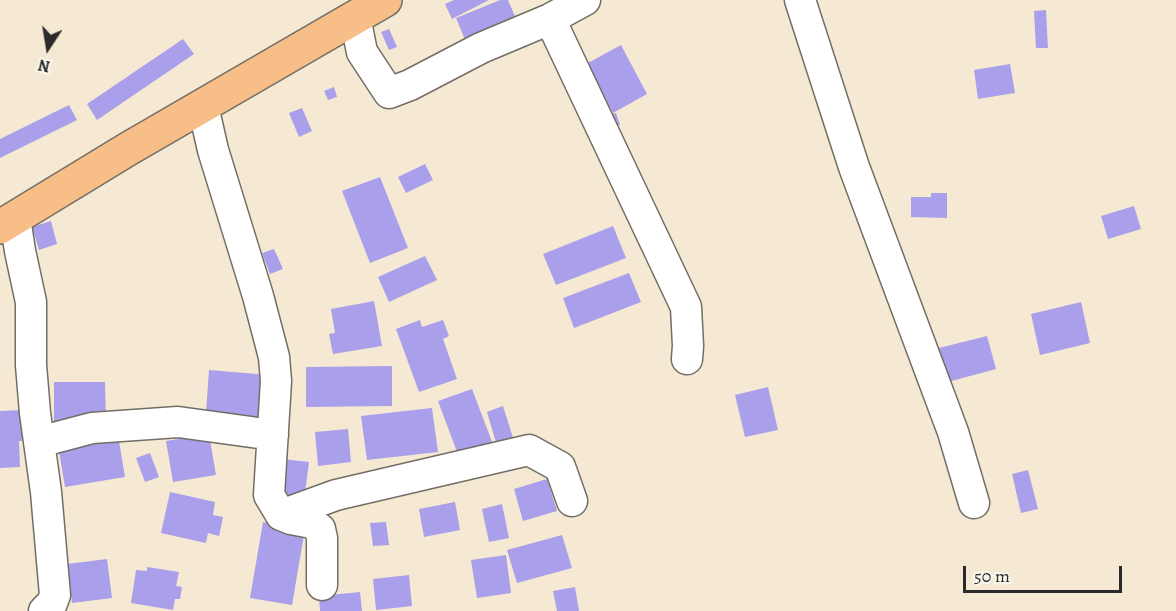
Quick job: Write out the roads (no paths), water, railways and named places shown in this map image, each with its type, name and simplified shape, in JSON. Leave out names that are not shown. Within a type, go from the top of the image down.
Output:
[{"type":"main road","points":[[7,222],[375,5]]},
{"type":"street","points":[[375,5],[362,52],[389,93],[410,85],[481,48],[550,19],[585,0]]},
{"type":"street","points":[[800,0],[854,167],[953,432],[974,503]]},
{"type":"street","points":[[550,19],[686,307],[687,359]]},
{"type":"street","points":[[203,106],[213,150],[258,296],[274,357],[276,381],[269,495],[281,515],[312,523],[320,529],[322,585]]},
{"type":"street","points":[[7,222],[20,251],[31,302],[31,366],[55,595],[52,603],[44,611]]},
{"type":"street","points":[[39,442],[92,428],[178,422],[273,435]]},
{"type":"street","points":[[281,515],[336,495],[530,450],[560,466],[572,501]]}]
